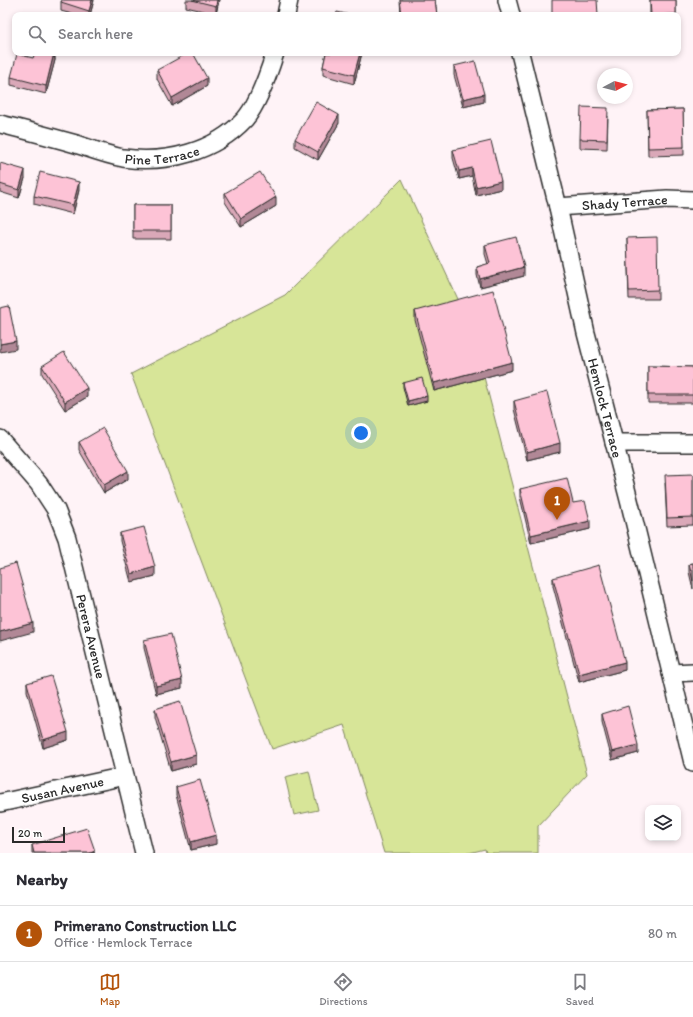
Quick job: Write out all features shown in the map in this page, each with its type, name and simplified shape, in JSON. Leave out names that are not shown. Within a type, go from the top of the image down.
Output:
[{"type":"street","points":[[287,12],[289,0]]},
{"type":"street","points":[[507,0],[510,12]]},
{"type":"street","name":"Pine Terrace","points":[[0,124],[44,135],[122,158],[144,160],[168,158],[191,153],[218,140],[246,118],[256,102],[274,56]]},
{"type":"street","name":"Hemlock Terrace","points":[[521,56],[558,207],[586,333],[693,763]]},
{"type":"street","name":"Shady Terrace","points":[[558,207],[667,199],[693,200]]},
{"type":"street","name":"Perera Avenue","points":[[0,439],[40,484],[56,510],[67,538],[144,853]]},
{"type":"street","points":[[614,443],[693,442]]},
{"type":"street","points":[[671,673],[693,672]]},
{"type":"street","name":"Susan Avenue","points":[[0,804],[125,776]]},
{"type":"green space","points":[[402,179],[471,327],[587,774],[538,826],[538,853],[486,853],[485,849],[469,853],[384,853],[344,725],[272,749],[131,374],[285,295]]},
{"type":"green space","points":[[309,771],[318,810],[294,815],[285,777]]},
{"type":"building","points":[[62,0],[92,0],[89,11],[61,2]]},
{"type":"building","points":[[192,0],[217,0],[216,6]]},
{"type":"building","points":[[400,0],[435,0],[437,12],[402,12]]},
{"type":"building","points":[[552,0],[597,0],[598,12],[552,12]]},
{"type":"building","points":[[650,0],[676,0],[676,12],[651,12]]},
{"type":"building","points":[[16,56],[33,58],[34,56],[53,56],[46,86],[11,77]]},
{"type":"building","points":[[183,56],[195,56],[207,78],[172,98],[157,70]]},
{"type":"building","points":[[325,56],[359,56],[354,75],[323,67]]},
{"type":"building","points":[[475,61],[484,94],[463,99],[454,66]]},
{"type":"building","points":[[316,102],[339,115],[318,152],[295,139]]},
{"type":"building","points":[[581,107],[608,108],[607,140],[580,139]]},
{"type":"building","points":[[683,109],[684,147],[648,148],[647,110]]},
{"type":"building","points":[[491,141],[501,181],[476,187],[472,168],[459,171],[453,150]]},
{"type":"building","points":[[0,163],[25,170],[19,190],[0,184]]},
{"type":"building","points":[[40,172],[79,182],[73,205],[34,196]]},
{"type":"building","points":[[260,172],[276,197],[241,219],[225,193]]},
{"type":"building","points":[[133,205],[171,205],[171,231],[133,231]]},
{"type":"building","points":[[516,237],[524,267],[480,279],[477,267],[490,263],[485,245]]},
{"type":"building","points":[[657,237],[658,290],[629,291],[627,238]]},
{"type":"building","points":[[493,290],[512,362],[434,383],[415,311]]},
{"type":"building","points":[[9,306],[16,341],[0,344],[0,308]]},
{"type":"building","points":[[64,352],[87,388],[65,402],[42,366]]},
{"type":"building","points":[[648,366],[693,367],[693,395],[648,395]]},
{"type":"building","points":[[422,378],[427,396],[408,401],[403,383]]},
{"type":"building","points":[[547,392],[560,443],[527,452],[514,401]]},
{"type":"building","points":[[103,428],[128,471],[104,485],[79,442]]},
{"type":"building","points":[[693,474],[693,517],[667,518],[665,475]]},
{"type":"building","points":[[567,478],[573,503],[585,501],[590,521],[531,535],[520,489]]},
{"type":"building","points":[[144,527],[155,567],[131,574],[120,533]]},
{"type":"building","points":[[16,563],[33,623],[0,632],[0,568]]},
{"type":"building","points":[[693,563],[693,581],[689,564]]},
{"type":"building","points":[[599,565],[625,662],[579,674],[553,578]]},
{"type":"building","points":[[171,634],[182,680],[156,686],[144,640]]},
{"type":"building","points":[[51,676],[68,732],[43,740],[27,683]]},
{"type":"building","points":[[180,701],[196,755],[171,762],[155,709]]},
{"type":"building","points":[[628,706],[638,745],[612,752],[602,714]]},
{"type":"building","points":[[200,780],[216,835],[191,842],[176,787]]},
{"type":"building","points":[[87,828],[95,851],[90,853],[34,853],[32,845]]},
{"type":"place","name":"Primerano Construction LLC","points":[[557,520]]}]
